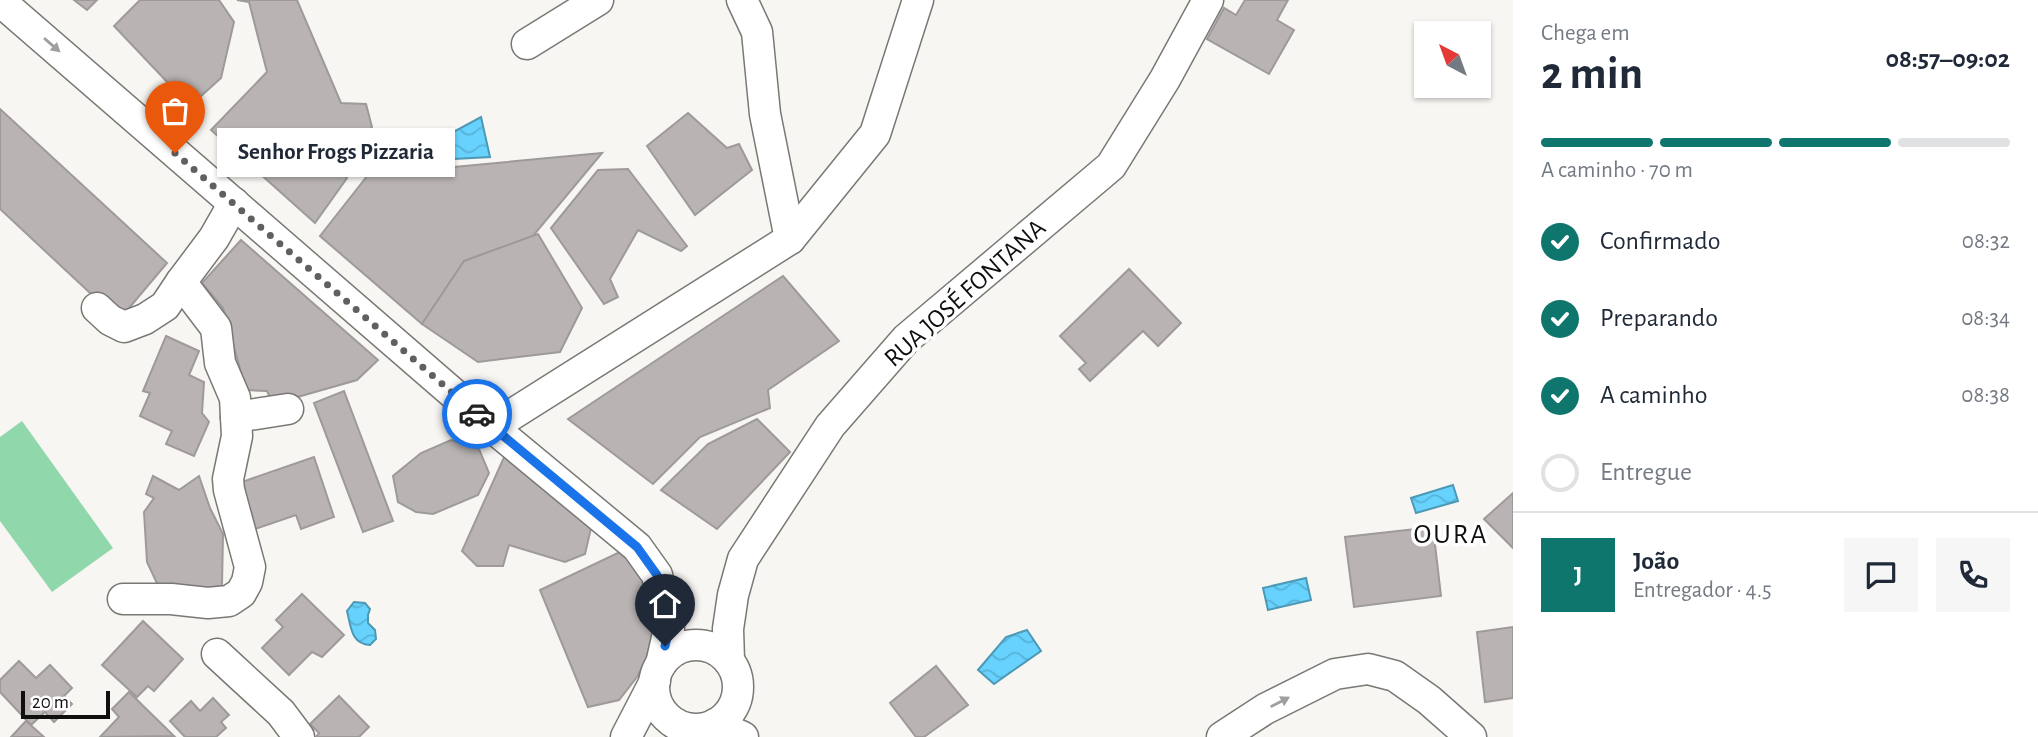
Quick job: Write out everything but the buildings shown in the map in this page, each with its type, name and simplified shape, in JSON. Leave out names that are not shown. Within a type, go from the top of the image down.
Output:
[{"type":"street","points":[[527,44],[598,0]]},
{"type":"street","points":[[742,0],[757,32],[765,114],[790,239]]},
{"type":"street","points":[[492,427],[790,239],[875,134],[918,0]]},
{"type":"street","points":[[0,1],[492,427],[637,547],[657,575],[669,629],[658,673],[655,696],[675,731],[715,724],[726,716],[737,693],[734,669],[719,651],[706,646],[680,648],[669,655],[658,673],[626,737]]},
{"type":"street","name":"RUA JOSÉ FONTANA","points":[[729,661],[728,629],[733,595],[743,559],[830,426],[906,339],[1111,166],[1165,79],[1198,4]]},
{"type":"street","points":[[96,308],[124,327],[145,319],[165,306],[214,238],[234,203]]},
{"type":"street","points":[[123,599],[171,599],[208,603],[229,601],[241,593],[250,567],[228,479],[237,436],[235,398],[220,363],[216,328],[181,282]]},
{"type":"street","points":[[236,417],[288,409]]},
{"type":"street","name":"RUA JOSÉ FONTANA","points":[[692,645],[733,595]]},
{"type":"street","points":[[217,654],[281,713],[299,737]]},
{"type":"street","points":[[1222,737],[1265,709],[1335,674],[1368,669],[1395,676],[1429,699],[1471,737]]},
{"type":"street","points":[[715,724],[743,737]]},
{"type":"green space","points":[[22,421],[113,548],[52,592],[0,521],[0,437]]},
{"type":"water","points":[[481,117],[490,157],[435,160],[431,144]]},
{"type":"water","points":[[1453,485],[1458,501],[1416,513],[1411,498]]},
{"type":"water","points":[[1306,578],[1311,600],[1268,610],[1263,588]]},
{"type":"water","points":[[354,602],[365,603],[370,609],[368,623],[375,630],[376,639],[370,645],[359,642],[353,634],[347,611]]},
{"type":"water","points":[[1027,630],[1041,651],[994,684],[978,670],[1006,637]]},
{"type":"way so far","points":[[175,153],[477,414]]},
{"type":"place","name":"Senhor Frogs Pizzaria","points":[[175,153]]},
{"type":"district","name":"OURA","points":[[1451,535]]},
{"type":"route","points":[[477,414],[637,547],[657,575],[669,629],[665,646]]}]
